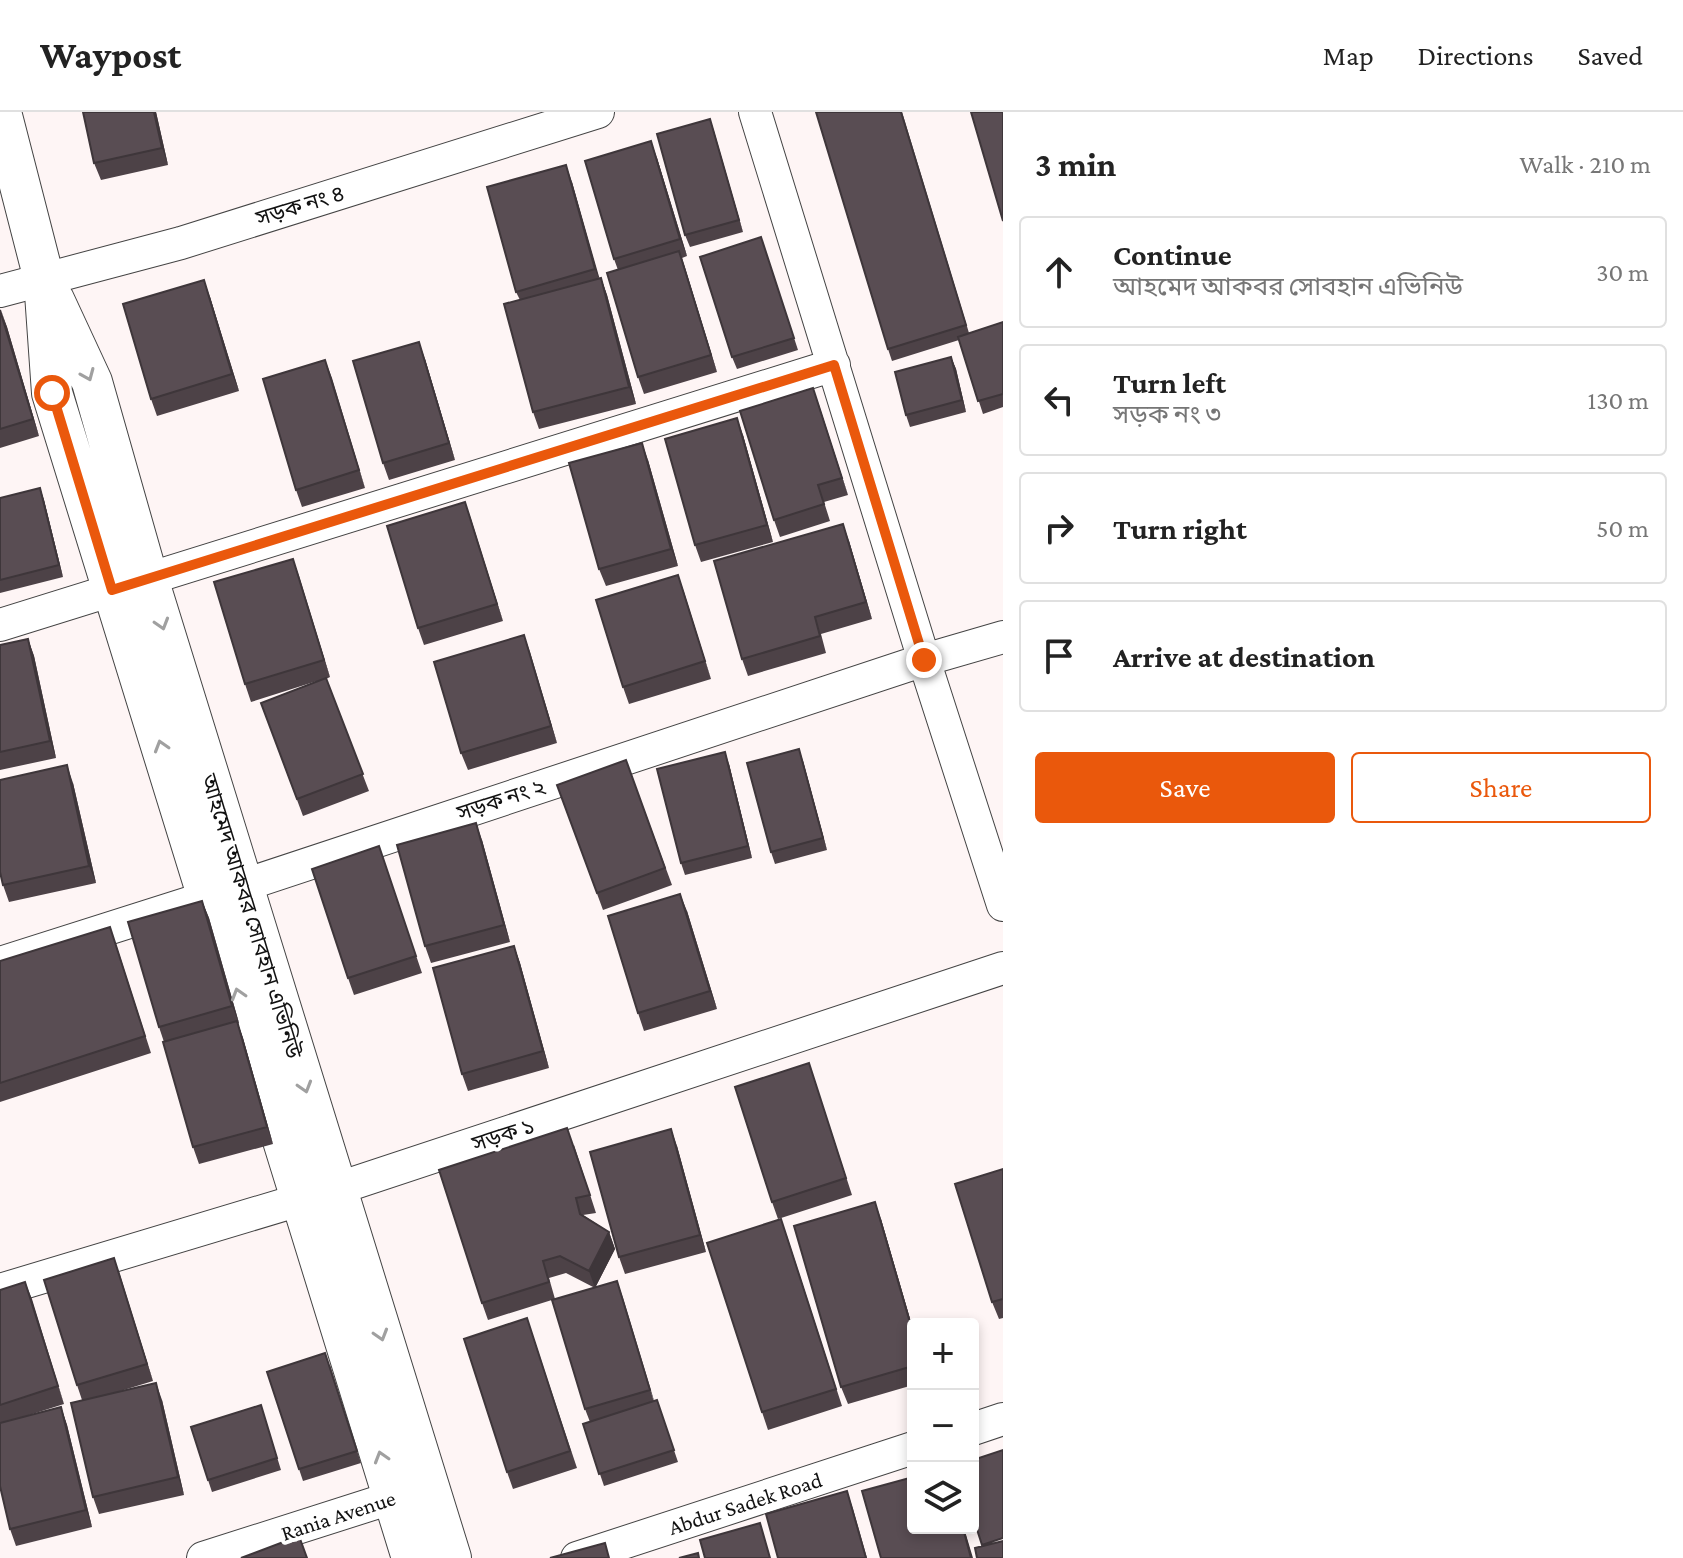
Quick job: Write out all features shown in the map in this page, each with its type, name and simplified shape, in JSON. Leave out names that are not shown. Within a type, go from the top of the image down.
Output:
[{"type":"street","name":"আহমেদ আকবর সোবহান এভিনিউ","points":[[1,112],[44,279],[92,382],[130,584],[411,1492],[451,1558]]},
{"type":"street","name":"সড়ক নং ৪","points":[[0,291],[181,243],[598,112]]},
{"type":"street","points":[[755,112],[1003,905]]},
{"type":"street","points":[[0,625],[834,365]]},
{"type":"street","name":"সড়ক নং ২","points":[[0,963],[924,660],[1003,637]]},
{"type":"street","name":"সড়ক ১","points":[[0,1290],[320,1194],[1003,968]]},
{"type":"street","points":[[979,1427],[1003,1419]]},
{"type":"street","name":"Abdur Sadek Road","points":[[577,1558],[907,1450]]},
{"type":"street","name":"আহমেদ আকবর সোবহান এভিনিউ","points":[[411,1492],[412,1558]]},
{"type":"street","name":"Rania Avenue","points":[[203,1558],[411,1492]]},
{"type":"building","points":[[83,112],[154,112],[162,148],[94,163]]},
{"type":"building","points":[[816,112],[901,112],[966,325],[888,349]]},
{"type":"building","points":[[971,112],[1003,112],[1003,221]]},
{"type":"building","points":[[710,119],[739,220],[685,235],[657,134]]},
{"type":"building","points":[[651,141],[680,239],[614,259],[585,161]]},
{"type":"building","points":[[566,165],[595,269],[516,292],[487,187]]},
{"type":"building","points":[[761,237],[794,338],[732,357],[700,257]]},
{"type":"building","points":[[679,251],[711,355],[638,377],[607,273]]},
{"type":"building","points":[[601,278],[629,387],[533,412],[504,304]]},
{"type":"building","points":[[204,280],[232,374],[151,399],[123,304]]},
{"type":"building","points":[[0,310],[33,419],[0,429]]},
{"type":"building","points":[[1003,322],[1003,394],[978,401],[958,337]]},
{"type":"building","points":[[419,342],[449,443],[383,463],[353,361]]},
{"type":"building","points":[[951,357],[962,400],[906,415],[895,372]]},
{"type":"building","points":[[325,360],[359,470],[296,490],[263,379]]},
{"type":"building","points":[[813,388],[842,478],[818,485],[824,504],[774,520],[740,411]]},
{"type":"building","points":[[737,418],[767,525],[695,545],[665,439]]},
{"type":"building","points":[[642,443],[671,549],[599,569],[569,463]]},
{"type":"building","points":[[40,488],[59,565],[0,580],[0,498]]},
{"type":"building","points":[[465,502],[497,604],[418,628],[387,526]]},
{"type":"building","points":[[843,524],[866,602],[815,617],[820,636],[742,659],[714,561]]},
{"type":"building","points":[[293,559],[324,660],[245,684],[214,582]]},
{"type":"building","points":[[678,575],[705,661],[623,687],[596,600]]},
{"type":"building","points":[[524,635],[551,726],[461,753],[434,662]]},
{"type":"building","points":[[28,639],[50,741],[0,752],[0,645]]},
{"type":"building","points":[[326,678],[363,774],[297,799],[261,703]]},
{"type":"building","points":[[799,749],[823,838],[771,852],[747,763]]},
{"type":"building","points":[[725,752],[748,846],[681,863],[657,769]]},
{"type":"building","points":[[626,760],[665,868],[597,893],[557,785]]},
{"type":"building","points":[[67,765],[89,866],[3,885],[0,872],[0,780]]},
{"type":"building","points":[[476,823],[504,925],[425,946],[397,845]]},
{"type":"building","points":[[379,846],[416,956],[348,978],[312,869]]},
{"type":"building","points":[[680,894],[710,991],[638,1013],[608,916]]},
{"type":"building","points":[[202,901],[232,1006],[159,1027],[128,922]]},
{"type":"building","points":[[110,927],[145,1036],[0,1083],[0,961]]},
{"type":"building","points":[[514,946],[543,1051],[462,1074],[433,968]]},
{"type":"building","points":[[237,1021],[267,1127],[193,1147],[163,1042]]},
{"type":"building","points":[[809,1063],[846,1178],[772,1202],[735,1087]]},
{"type":"building","points":[[567,1128],[590,1195],[576,1198],[580,1214],[609,1232],[589,1271],[560,1256],[543,1261],[549,1282],[482,1303],[439,1170]]},
{"type":"building","points":[[671,1129],[700,1235],[619,1257],[590,1152]]},
{"type":"building","points":[[1003,1169],[1003,1299],[992,1302],[955,1184]]},
{"type":"building","points":[[875,1202],[909,1318],[907,1368],[841,1387],[794,1226]]},
{"type":"building","points":[[781,1219],[836,1389],[762,1412],[707,1243]]},
{"type":"building","points":[[114,1258],[147,1364],[77,1385],[44,1280]]},
{"type":"building","points":[[617,1281],[650,1390],[585,1409],[552,1300]]},
{"type":"building","points":[[25,1282],[58,1386],[0,1405],[0,1290]]},
{"type":"building","points":[[527,1318],[570,1451],[507,1472],[464,1339]]},
{"type":"building","points":[[325,1353],[357,1451],[299,1469],[267,1372]]},
{"type":"building","points":[[156,1383],[178,1477],[93,1497],[71,1403]]},
{"type":"building","points":[[657,1400],[674,1450],[599,1474],[583,1424]]},
{"type":"building","points":[[261,1405],[277,1458],[208,1480],[191,1427]]},
{"type":"building","points":[[61,1407],[86,1510],[10,1529],[0,1486],[0,1423]]},
{"type":"building","points":[[1003,1450],[1003,1538],[982,1545],[978,1534],[979,1458]]},
{"type":"building","points":[[907,1479],[907,1534],[965,1534],[971,1558],[881,1558],[862,1491]]},
{"type":"building","points":[[847,1491],[866,1558],[778,1558],[766,1514]]},
{"type":"building","points":[[760,1523],[770,1558],[705,1558],[700,1540]]},
{"type":"building","points":[[299,1536],[307,1558],[241,1558]]},
{"type":"building","points":[[1003,1541],[1003,1558],[977,1558],[975,1548]]},
{"type":"building","points":[[605,1543],[609,1558],[550,1558]]},
{"type":"building","points":[[698,1553],[699,1558],[679,1558]]},
{"type":"route","points":[[52,393],[112,590],[834,365],[924,660]]}]
